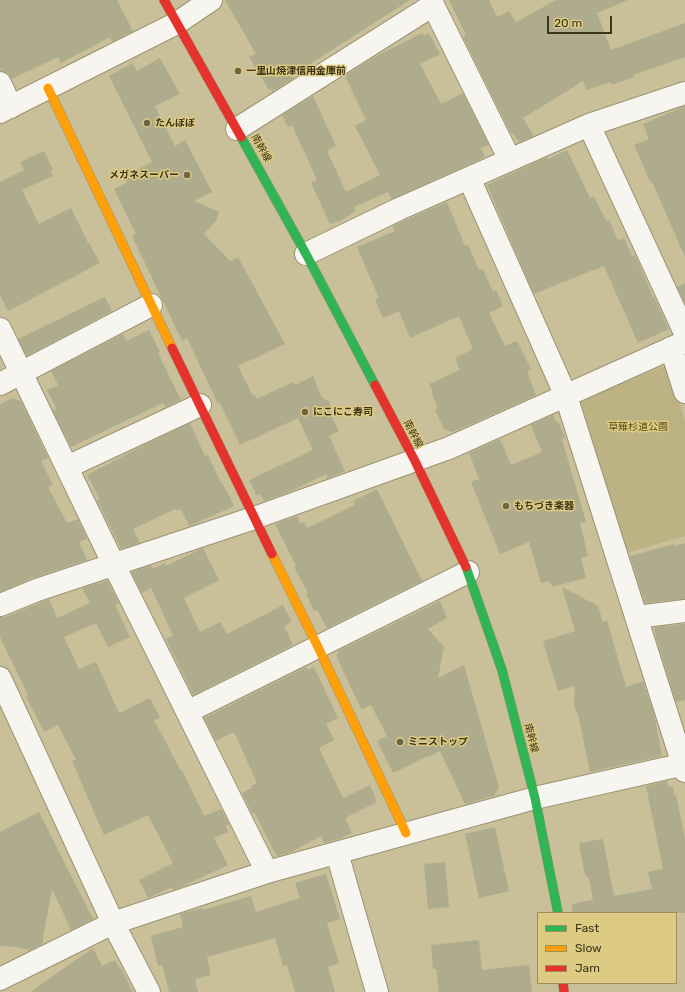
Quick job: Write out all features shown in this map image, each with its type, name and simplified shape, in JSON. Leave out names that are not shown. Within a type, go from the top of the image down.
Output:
[{"type":"main road","name":"南幹線","points":[[164,0],[306,254],[414,461],[468,572],[502,670],[535,798],[558,912]]},
{"type":"main road","points":[[48,88],[151,305],[318,647],[406,833]]},
{"type":"street","points":[[0,83],[6,109],[177,23],[211,0]]},
{"type":"street","points":[[237,129],[433,5],[510,160]]},
{"type":"street","points":[[306,254],[399,209],[589,125],[685,93]]},
{"type":"street","points":[[589,125],[680,341],[685,392]]},
{"type":"street","points":[[0,979],[113,923],[267,872],[535,798],[684,767],[566,396],[469,178]]},
{"type":"street","points":[[0,384],[151,305]]},
{"type":"street","points":[[0,329],[114,565],[267,872]]},
{"type":"street","points":[[0,604],[37,590],[254,518],[449,448],[566,396],[680,341]]},
{"type":"street","points":[[67,467],[200,405]]},
{"type":"street","points":[[187,712],[468,572]]},
{"type":"street","points":[[637,617],[685,611]]},
{"type":"street","points":[[0,678],[113,923],[149,992]]},
{"type":"street","points":[[337,853],[377,992]]},
{"type":"green space","name":"草薙杉道公園","points":[[668,365],[685,421],[685,536],[626,553],[580,399]]},
{"type":"building","points":[[0,0],[117,0],[133,31],[112,42],[110,37],[61,63],[58,57],[12,79],[8,73],[1,71],[0,68]]},
{"type":"building","points":[[225,0],[410,0],[293,75],[294,78],[272,92],[271,89],[269,90],[249,57],[256,54]]},
{"type":"building","points":[[449,0],[489,0],[497,17],[509,11],[516,22],[556,0],[628,0],[597,13],[611,50],[685,23],[685,57],[633,75],[634,77],[612,85],[611,82],[586,90],[583,81],[523,118],[534,136],[519,142],[513,133],[511,134],[463,37],[466,35]]},
{"type":"building","points":[[422,33],[424,36],[429,33],[440,54],[420,64],[441,104],[463,93],[489,145],[481,148],[485,157],[392,199],[388,192],[354,207],[356,211],[340,221],[330,224],[311,183],[317,180],[292,125],[288,127],[282,115],[313,96],[336,146],[327,151],[346,192],[380,175],[355,126],[366,120],[345,76],[371,59]]},
{"type":"building","points":[[160,58],[180,94],[155,106],[175,146],[185,140],[212,192],[194,201],[219,212],[216,221],[204,234],[230,261],[238,257],[285,344],[238,366],[253,396],[255,395],[257,399],[293,382],[295,385],[313,376],[322,398],[330,402],[330,414],[339,431],[329,436],[345,471],[328,478],[326,474],[289,492],[264,501],[260,494],[257,496],[249,480],[313,450],[298,418],[240,445],[220,403],[218,404],[187,338],[182,341],[132,236],[136,234],[114,189],[127,182],[124,177],[152,162],[109,76],[133,63],[137,71]]},
{"type":"building","points":[[685,106],[685,257],[634,145],[649,139],[643,124]]},
{"type":"building","points":[[567,150],[590,198],[594,196],[606,221],[609,220],[618,240],[624,238],[632,256],[635,255],[669,329],[638,343],[604,266],[534,294],[487,185],[547,157],[548,159]]},
{"type":"building","points":[[44,151],[53,170],[50,171],[53,176],[22,190],[39,224],[71,208],[88,243],[100,263],[8,311],[0,295],[0,182],[24,170],[20,162]]},
{"type":"building","points":[[447,202],[465,246],[468,245],[479,270],[483,269],[493,292],[496,290],[503,306],[489,313],[505,346],[517,341],[531,369],[527,371],[536,395],[453,432],[444,429],[435,410],[438,408],[431,392],[433,391],[429,384],[460,370],[455,358],[473,349],[459,316],[410,338],[399,311],[383,318],[375,300],[379,298],[357,247],[395,231],[392,226]]},
{"type":"building","points":[[685,283],[685,303],[677,287]]},
{"type":"building","points":[[105,297],[112,311],[27,356],[18,339]]},
{"type":"building","points":[[149,330],[160,352],[158,353],[181,400],[165,407],[163,403],[71,447],[52,409],[57,410],[47,390],[58,385],[51,371],[123,334],[126,341]]},
{"type":"building","points":[[12,398],[21,401],[48,458],[41,461],[53,485],[48,487],[67,523],[78,519],[87,539],[79,542],[87,560],[33,578],[0,592],[0,404]]},
{"type":"building","points":[[553,415],[565,438],[562,439],[586,522],[580,523],[588,556],[581,558],[586,578],[552,587],[550,581],[541,583],[529,542],[500,554],[471,482],[479,479],[469,453],[500,439],[511,465],[542,452],[531,425]]},
{"type":"building","points":[[190,423],[205,456],[208,455],[234,506],[189,526],[181,509],[177,511],[175,509],[133,529],[140,543],[121,549],[97,500],[100,499],[87,475]]},
{"type":"building","points":[[377,489],[422,581],[327,628],[317,610],[314,611],[306,594],[308,593],[294,567],[296,566],[275,524],[297,516],[300,524],[304,522],[307,528],[355,505],[353,501]]},
{"type":"building","points":[[685,543],[685,599],[645,603],[630,556],[674,544],[674,546]]},
{"type":"building","points":[[203,548],[219,580],[184,598],[200,632],[220,622],[227,634],[283,605],[292,622],[284,626],[293,645],[193,695],[166,639],[173,635],[151,588],[142,593],[131,572],[151,565],[153,569],[165,563],[166,566]]},
{"type":"building","points":[[107,580],[119,603],[115,605],[130,637],[108,647],[96,623],[64,637],[79,669],[96,662],[119,713],[150,698],[160,718],[154,720],[181,771],[182,770],[204,816],[221,809],[229,824],[226,826],[228,832],[214,838],[228,865],[181,887],[173,890],[172,887],[148,898],[139,880],[173,863],[148,815],[104,835],[72,761],[76,760],[58,725],[44,732],[26,696],[28,695],[0,637],[0,617],[5,617],[49,599],[57,618],[90,603],[82,588]]},
{"type":"building","points":[[562,587],[598,606],[603,622],[607,620],[626,687],[643,681],[654,713],[662,756],[590,772],[578,714],[574,707],[575,686],[558,691],[543,641],[575,631]]},
{"type":"building","points":[[440,601],[447,618],[428,629],[444,647],[438,678],[464,665],[499,787],[494,796],[465,804],[440,751],[393,773],[377,741],[387,736],[371,705],[362,709],[360,707],[336,655],[339,654],[338,651]]},
{"type":"building","points":[[685,624],[685,700],[676,702],[654,627]]},
{"type":"building","points":[[306,667],[308,670],[314,667],[338,718],[326,724],[334,740],[319,748],[343,798],[370,785],[377,802],[345,818],[352,833],[339,839],[324,843],[321,836],[291,852],[278,856],[277,854],[276,855],[254,812],[252,813],[242,793],[252,788],[251,786],[257,783],[234,732],[216,741],[204,718]]},
{"type":"building","points":[[667,781],[669,787],[673,787],[674,795],[676,795],[685,838],[685,913],[572,912],[572,904],[593,900],[589,878],[585,875],[579,843],[603,839],[614,896],[652,889],[648,872],[663,869],[646,786]]},
{"type":"building","points":[[39,812],[93,919],[71,930],[52,889],[42,944],[30,950],[17,947],[0,946],[0,832]]},
{"type":"building","points":[[495,827],[509,891],[479,898],[465,834]]},
{"type":"building","points":[[445,862],[449,907],[428,909],[424,864]]},
{"type":"building","points":[[326,874],[340,919],[327,923],[339,963],[328,967],[335,992],[295,992],[287,965],[283,966],[275,938],[207,957],[211,975],[195,979],[198,992],[169,992],[162,965],[158,966],[151,936],[183,927],[180,914],[202,908],[203,910],[251,896],[256,912],[300,898],[295,883]]},
{"type":"building","points":[[479,940],[482,970],[529,965],[532,992],[439,992],[436,969],[433,969],[431,945]]},
{"type":"building","points":[[93,948],[102,966],[115,960],[120,969],[121,968],[133,992],[30,992]]},
{"type":"traffic: fast","points":[[241,137],[306,254],[375,385]]},
{"type":"traffic: fast","points":[[466,567],[502,670],[535,798],[558,912]]},
{"type":"traffic: slow","points":[[48,88],[172,348]]},
{"type":"traffic: slow","points":[[272,554],[318,647],[406,833]]},
{"type":"traffic: jam","points":[[164,0],[241,137]]},
{"type":"traffic: jam","points":[[172,348],[272,554]]},
{"type":"traffic: jam","points":[[375,385],[415,461],[466,567]]},
{"type":"traffic: jam","points":[[563,984],[564,992]]},
{"type":"place","name":"一里山焼津信用金庫前","points":[[238,71]]},
{"type":"place","name":"たんぽぽ","points":[[147,123]]},
{"type":"place","name":"メガネスーパー","points":[[187,175]]},
{"type":"place","name":"にこにこ寿司","points":[[305,412]]},
{"type":"place","name":"もちづき楽器","points":[[506,506]]},
{"type":"place","name":"ミニストップ","points":[[400,742]]}]
